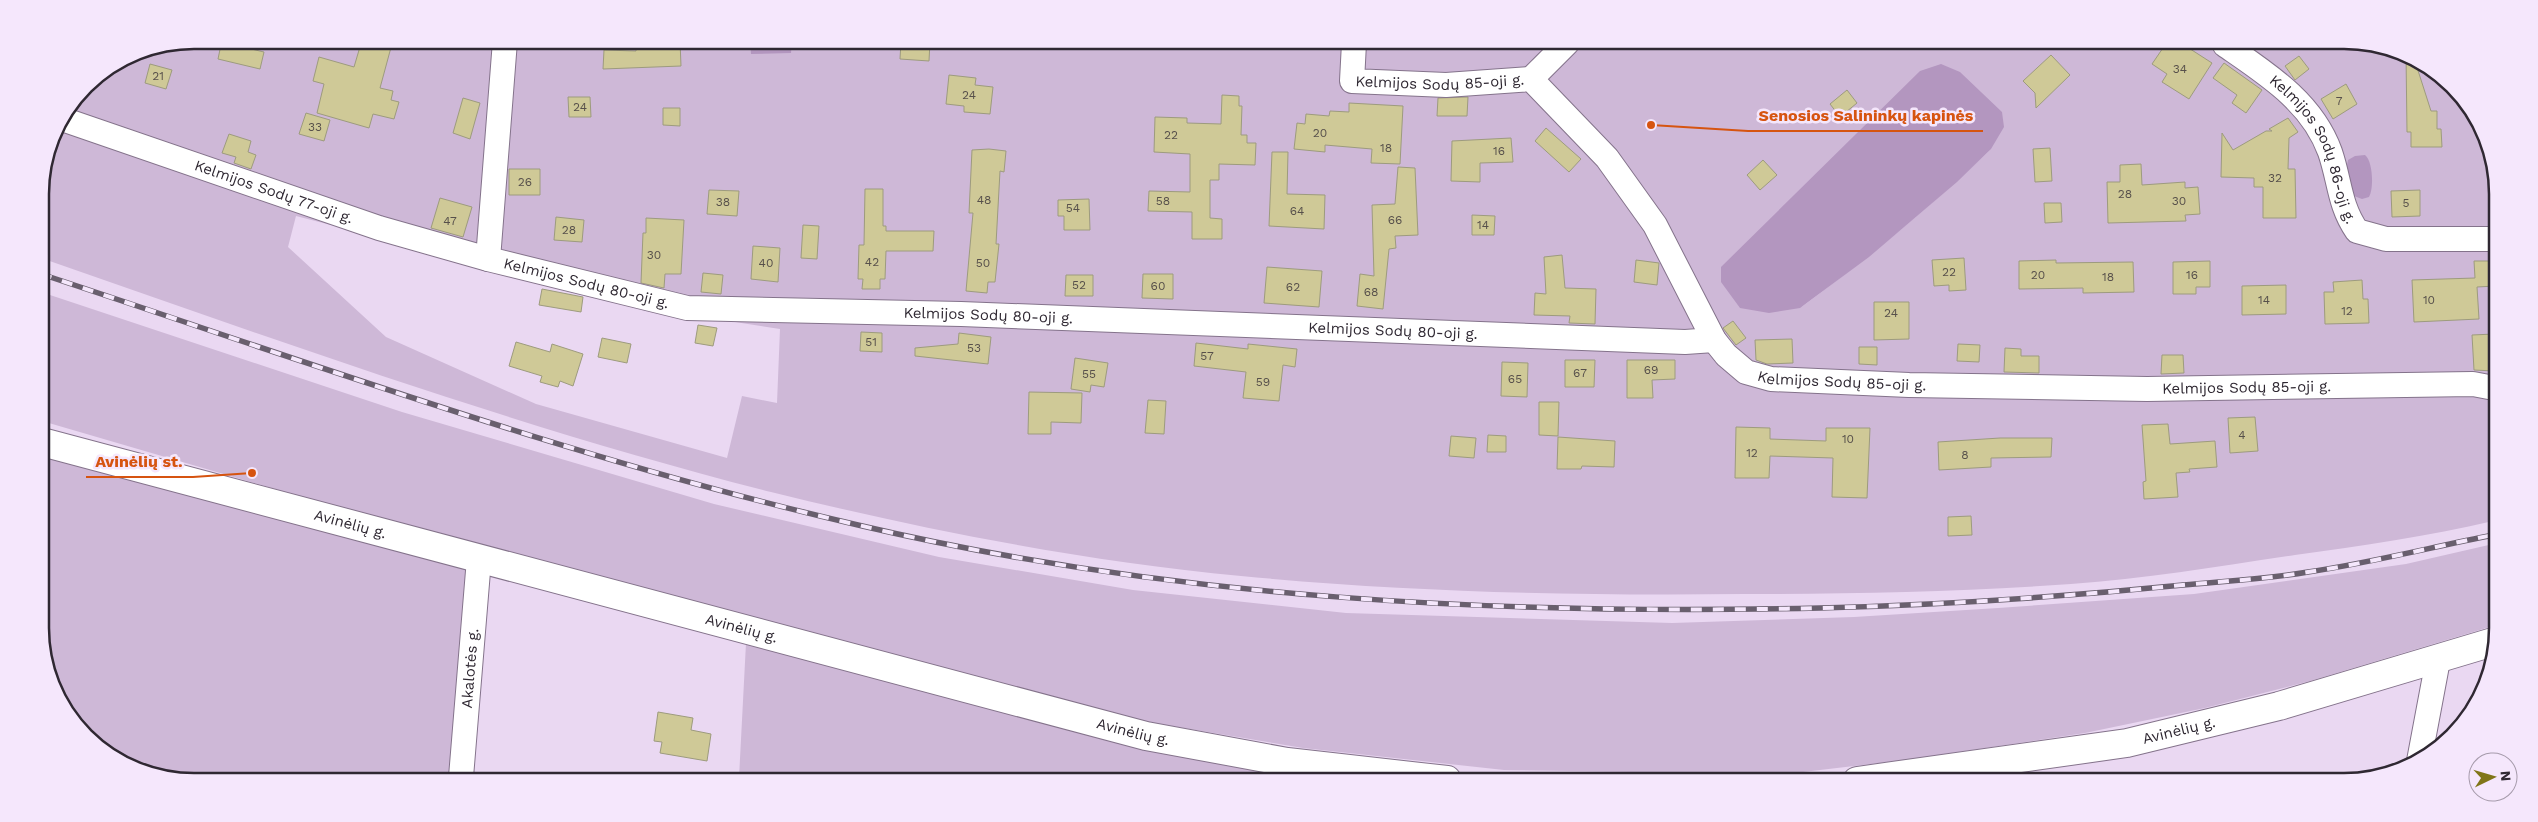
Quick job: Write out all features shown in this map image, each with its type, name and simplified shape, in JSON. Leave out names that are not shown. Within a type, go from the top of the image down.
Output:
[{"type":"main road","name":"Avinėlių g.","points":[[49,444],[1146,736],[1287,762],[1383,773]]},
{"type":"main road","name":"Avinėlių g.","points":[[1908,773],[2128,743],[2280,706],[2488,644]]},
{"type":"street","name":"Kelmijos Sodų 80-oji g.","points":[[504,49],[488,259],[650,300],[696,308],[961,314],[1676,341],[1714,340]]},
{"type":"street","name":"Kelmijos Sodų 85-oji g.","points":[[1354,49],[1352,81],[1446,85],[1531,79],[1607,158],[1655,226],[1714,340],[1738,366],[1757,376],[1771,379],[1909,385],[2147,389],[2473,384],[2489,387]]},
{"type":"street","points":[[1531,79],[1561,49]]},
{"type":"street","name":"Kelmijos Sodų 86-oji g.","points":[[2231,49],[2275,80],[2301,104],[2317,126],[2330,153],[2339,194],[2348,218],[2357,231],[2386,239],[2489,239]]},
{"type":"street","name":"Kelmijos Sodų 77-oji g.","points":[[68,121],[379,228],[488,259]]},
{"type":"street","name":"Akalotės g.","points":[[461,773],[479,559]]},
{"type":"street","points":[[2421,751],[2438,660]]},
{"type":"shaded area","points":[[194,49],[2363,50],[2400,60],[2417,68],[2433,79],[2447,91],[2465,113],[2482,147],[2488,175],[2489,194],[2489,522],[2370,544],[2183,572],[2071,584],[1989,589],[1785,594],[1492,592],[1367,586],[1241,576],[1123,562],[1004,543],[887,519],[771,492],[586,441],[403,383],[49,261],[49,184],[54,156],[68,121],[91,91],[105,79],[121,68],[147,56],[175,50]],"holes":[[[1991,149],[1945,191],[1850,271],[1800,308]],[[296,216],[664,311],[780,329],[777,403],[742,396],[727,458],[536,404],[386,337],[288,247]]]},
{"type":"shaded area","points":[[751,49],[791,49],[791,53],[751,54]]},
{"type":"shaded area","points":[[1941,64],[1960,72],[2002,112],[2004,127],[1991,149],[1957,182],[1869,257],[1800,308],[1769,313],[1740,308],[1721,282],[1721,267],[1920,71]]},
{"type":"shaded area","points":[[2365,155],[2370,163],[2372,182],[2369,197],[2362,199],[2354,196],[2352,192],[2347,164],[2348,160],[2355,156]]},
{"type":"shaded area","points":[[49,295],[402,412],[714,504],[939,557],[1133,590],[1346,613],[1672,623],[1854,617],[2194,594],[2406,564],[2489,545],[2489,627],[2310,681],[2205,708],[2085,733],[1905,760],[1803,772],[1692,773],[1504,770],[1303,748],[1136,720],[361,514],[49,423]]},
{"type":"shaded area","points":[[49,455],[469,569],[452,773],[194,773],[156,768],[121,754],[91,731],[68,701],[56,675],[50,647],[49,628]]},
{"type":"shaded area","points":[[746,643],[1077,732],[1173,753],[1303,773],[739,773]]},
{"type":"building","points":[[220,49],[251,49],[264,52],[260,69],[218,59]]},
{"type":"building","points":[[359,49],[391,49],[380,88],[393,91],[391,100],[399,102],[394,119],[373,114],[369,128],[317,113],[324,84],[313,81],[319,57],[354,67]]},
{"type":"building","points":[[636,49],[680,49],[681,66],[603,69],[604,50],[636,51]]},
{"type":"building","points":[[901,49],[930,49],[929,61],[900,59]]},
{"type":"building","points":[[2162,49],[2190,49],[2212,63],[2189,99],[2162,82],[2167,74],[2152,64]]},
{"type":"building","points":[[2051,55],[2070,75],[2036,108],[2035,93],[2023,81]]},
{"type":"building","points":[[2299,56],[2309,69],[2295,80],[2285,66]]},
{"type":"building","points":[[2224,63],[2262,90],[2246,113],[2232,103],[2237,95],[2213,78]]},
{"type":"building","points":[[2406,63],[2417,68],[2431,111],[2437,111],[2437,129],[2441,129],[2442,147],[2411,147],[2411,132],[2407,132]]},
{"type":"building","points":[[150,64],[172,70],[166,89],[145,83]]},
{"type":"building","points":[[949,75],[976,78],[975,85],[993,87],[990,114],[964,112],[964,106],[946,104]]},
{"type":"building","points":[[2346,84],[2357,104],[2333,119],[2321,99]]},
{"type":"building","points":[[1847,90],[1857,103],[1840,117],[1830,104]]},
{"type":"building","points":[[1222,95],[1239,96],[1239,106],[1242,106],[1241,135],[1247,135],[1247,143],[1256,143],[1255,165],[1219,164],[1219,180],[1210,180],[1210,218],[1222,219],[1222,239],[1192,239],[1192,212],[1148,211],[1149,191],[1190,192],[1190,154],[1154,152],[1155,117],[1187,118],[1187,123],[1221,124]]},
{"type":"building","points":[[568,97],[590,97],[591,117],[569,117]]},
{"type":"building","points":[[1468,97],[1467,116],[1437,116],[1438,98]]},
{"type":"building","points":[[463,98],[480,103],[470,139],[453,133]]},
{"type":"building","points":[[1349,103],[1403,106],[1400,164],[1371,163],[1372,149],[1325,145],[1325,152],[1294,149],[1297,123],[1305,124],[1306,114],[1329,116],[1330,111],[1349,112]]},
{"type":"building","points":[[663,108],[680,108],[680,126],[663,125]]},
{"type":"building","points":[[306,113],[330,120],[324,141],[299,134]]},
{"type":"building","points":[[2288,118],[2298,132],[2289,138],[2288,169],[2295,169],[2296,218],[2263,218],[2263,187],[2254,187],[2254,178],[2221,177],[2222,133],[2233,150],[2266,131],[2272,131],[2269,129]]},
{"type":"building","points":[[1546,128],[1581,159],[1569,172],[1535,141]]},
{"type":"building","points":[[229,134],[251,141],[248,152],[256,155],[251,169],[234,163],[236,157],[222,153]]},
{"type":"building","points":[[1511,138],[1513,162],[1480,163],[1480,182],[1451,181],[1452,141]]},
{"type":"building","points":[[2050,148],[2052,181],[2035,182],[2033,149]]},
{"type":"building","points":[[972,150],[1006,151],[1004,172],[1000,171],[996,244],[999,244],[995,282],[988,282],[987,293],[966,291],[973,213],[969,213]]},
{"type":"building","points":[[1272,152],[1288,152],[1287,194],[1325,195],[1324,229],[1269,226]]},
{"type":"building","points":[[1763,160],[1777,175],[1760,190],[1747,175]]},
{"type":"building","points":[[2141,164],[2142,185],[2185,182],[2185,188],[2198,187],[2200,214],[2185,215],[2186,221],[2108,223],[2107,182],[2120,182],[2120,165]]},
{"type":"building","points":[[1398,167],[1415,168],[1418,235],[1395,236],[1396,248],[1389,249],[1383,309],[1357,306],[1360,274],[1374,276],[1372,205],[1395,204]]},
{"type":"building","points":[[509,169],[540,169],[540,195],[509,195]]},
{"type":"building","points":[[865,189],[883,189],[883,226],[886,226],[886,231],[934,231],[933,251],[886,251],[885,279],[880,279],[880,289],[862,289],[863,279],[858,279],[859,245],[864,245]]},
{"type":"building","points":[[709,190],[739,191],[737,216],[707,214]]},
{"type":"building","points":[[2420,190],[2420,216],[2392,217],[2391,191]]},
{"type":"building","points":[[440,198],[472,207],[463,237],[431,228]]},
{"type":"building","points":[[1089,199],[1090,230],[1064,230],[1064,216],[1058,216],[1058,200]]},
{"type":"building","points":[[2044,203],[2061,203],[2062,222],[2045,223]]},
{"type":"building","points":[[1472,215],[1495,216],[1494,235],[1472,235]]},
{"type":"building","points":[[556,217],[584,220],[582,242],[554,240]]},
{"type":"building","points":[[646,218],[684,220],[681,274],[665,274],[664,288],[641,283],[643,233],[646,233]]},
{"type":"building","points":[[803,225],[819,226],[817,259],[801,258]]},
{"type":"building","points":[[753,246],[780,248],[778,282],[751,279]]},
{"type":"building","points":[[1562,255],[1565,288],[1596,289],[1595,324],[1569,323],[1570,316],[1534,315],[1535,293],[1546,294],[1544,257]]},
{"type":"building","points":[[1964,258],[1966,290],[1949,291],[1949,285],[1934,286],[1932,260]]},
{"type":"building","points":[[1636,260],[1659,263],[1657,285],[1634,282]]},
{"type":"building","points":[[2056,260],[2056,263],[2133,262],[2134,292],[2083,293],[2083,288],[2019,289],[2019,261]]},
{"type":"building","points":[[2210,261],[2210,287],[2196,287],[2196,294],[2173,294],[2173,262]]},
{"type":"building","points":[[2474,261],[2489,261],[2489,286],[2477,287],[2479,319],[2414,322],[2412,280],[2475,278]]},
{"type":"building","points":[[1267,267],[1322,271],[1319,307],[1264,303]]},
{"type":"building","points":[[703,273],[723,275],[721,294],[701,292]]},
{"type":"building","points":[[1143,274],[1173,274],[1173,299],[1142,298]]},
{"type":"building","points":[[1066,275],[1093,275],[1093,296],[1065,296]]},
{"type":"building","points":[[2362,280],[2363,299],[2368,299],[2369,323],[2325,324],[2324,292],[2334,292],[2333,282]]},
{"type":"building","points":[[2286,285],[2286,314],[2242,315],[2242,286]]},
{"type":"building","points":[[542,289],[583,297],[581,312],[539,305]]},
{"type":"building","points":[[1874,302],[1909,302],[1909,339],[1874,340]]},
{"type":"building","points":[[1733,321],[1746,338],[1736,345],[1723,328]]},
{"type":"building","points":[[698,325],[717,328],[713,346],[695,343]]},
{"type":"building","points":[[861,332],[882,333],[882,352],[860,351]]},
{"type":"building","points":[[959,333],[991,337],[988,364],[915,356],[915,348],[958,344]]},
{"type":"building","points":[[2489,334],[2489,371],[2474,370],[2472,335]]},
{"type":"building","points":[[602,338],[631,344],[627,363],[598,357]]},
{"type":"building","points":[[1792,339],[1793,363],[1767,364],[1756,360],[1755,340]]},
{"type":"building","points":[[516,342],[550,352],[552,344],[583,354],[573,386],[560,381],[558,387],[540,382],[542,376],[509,366]]},
{"type":"building","points":[[1196,343],[1248,349],[1248,344],[1297,349],[1295,367],[1283,365],[1279,401],[1243,398],[1246,372],[1194,366]]},
{"type":"building","points":[[1958,344],[1980,345],[1979,362],[1957,361]]},
{"type":"building","points":[[1859,347],[1877,347],[1877,365],[1859,364]]},
{"type":"building","points":[[2005,348],[2021,349],[2021,356],[2039,356],[2039,373],[2004,372]]},
{"type":"building","points":[[2162,355],[2183,355],[2184,373],[2161,374]]},
{"type":"building","points":[[1075,358],[1108,363],[1104,387],[1091,385],[1090,392],[1071,389]]},
{"type":"building","points":[[1565,360],[1595,360],[1594,387],[1565,387]]},
{"type":"building","points":[[1627,360],[1675,360],[1675,379],[1652,380],[1653,398],[1627,398]]},
{"type":"building","points":[[1502,362],[1528,363],[1527,397],[1501,396]]},
{"type":"building","points":[[1029,392],[1082,393],[1081,423],[1051,422],[1051,434],[1028,434]]},
{"type":"building","points":[[1148,400],[1166,401],[1164,434],[1145,433]]},
{"type":"building","points":[[1539,402],[1559,402],[1558,436],[1539,435]]},
{"type":"building","points":[[2255,417],[2258,451],[2230,453],[2228,418]]},
{"type":"building","points":[[2168,424],[2170,444],[2215,441],[2217,467],[2189,469],[2190,472],[2176,473],[2178,497],[2144,499],[2143,482],[2146,481],[2142,425]]},
{"type":"building","points":[[1736,427],[1770,428],[1770,439],[1826,441],[1826,428],[1870,428],[1867,498],[1832,497],[1833,458],[1770,456],[1769,478],[1735,478]]},
{"type":"building","points":[[1488,435],[1506,436],[1506,452],[1487,452]]},
{"type":"building","points":[[1451,436],[1476,438],[1474,458],[1449,456]]},
{"type":"building","points":[[1558,437],[1615,441],[1614,467],[1582,466],[1581,469],[1557,469]]},
{"type":"building","points":[[2000,438],[2052,438],[2051,457],[1991,458],[1991,467],[1939,470],[1938,442]]},
{"type":"building","points":[[1971,516],[1972,535],[1948,536],[1948,517]]},
{"type":"building","points":[[658,712],[693,718],[691,730],[711,734],[707,761],[660,753],[662,742],[654,741]]},
{"type":"railway","points":[[49,277],[446,409],[651,471],[754,499],[858,525],[977,550],[1096,570],[1216,586],[1336,597],[1578,608],[1865,607],[2047,597],[2277,576],[2354,564],[2489,536]]},
{"type":"place","name":"Senosios Salininkų kapinės","points":[[1651,125]]},
{"type":"place","name":"Avinėlių st.","points":[[252,473]]}]
